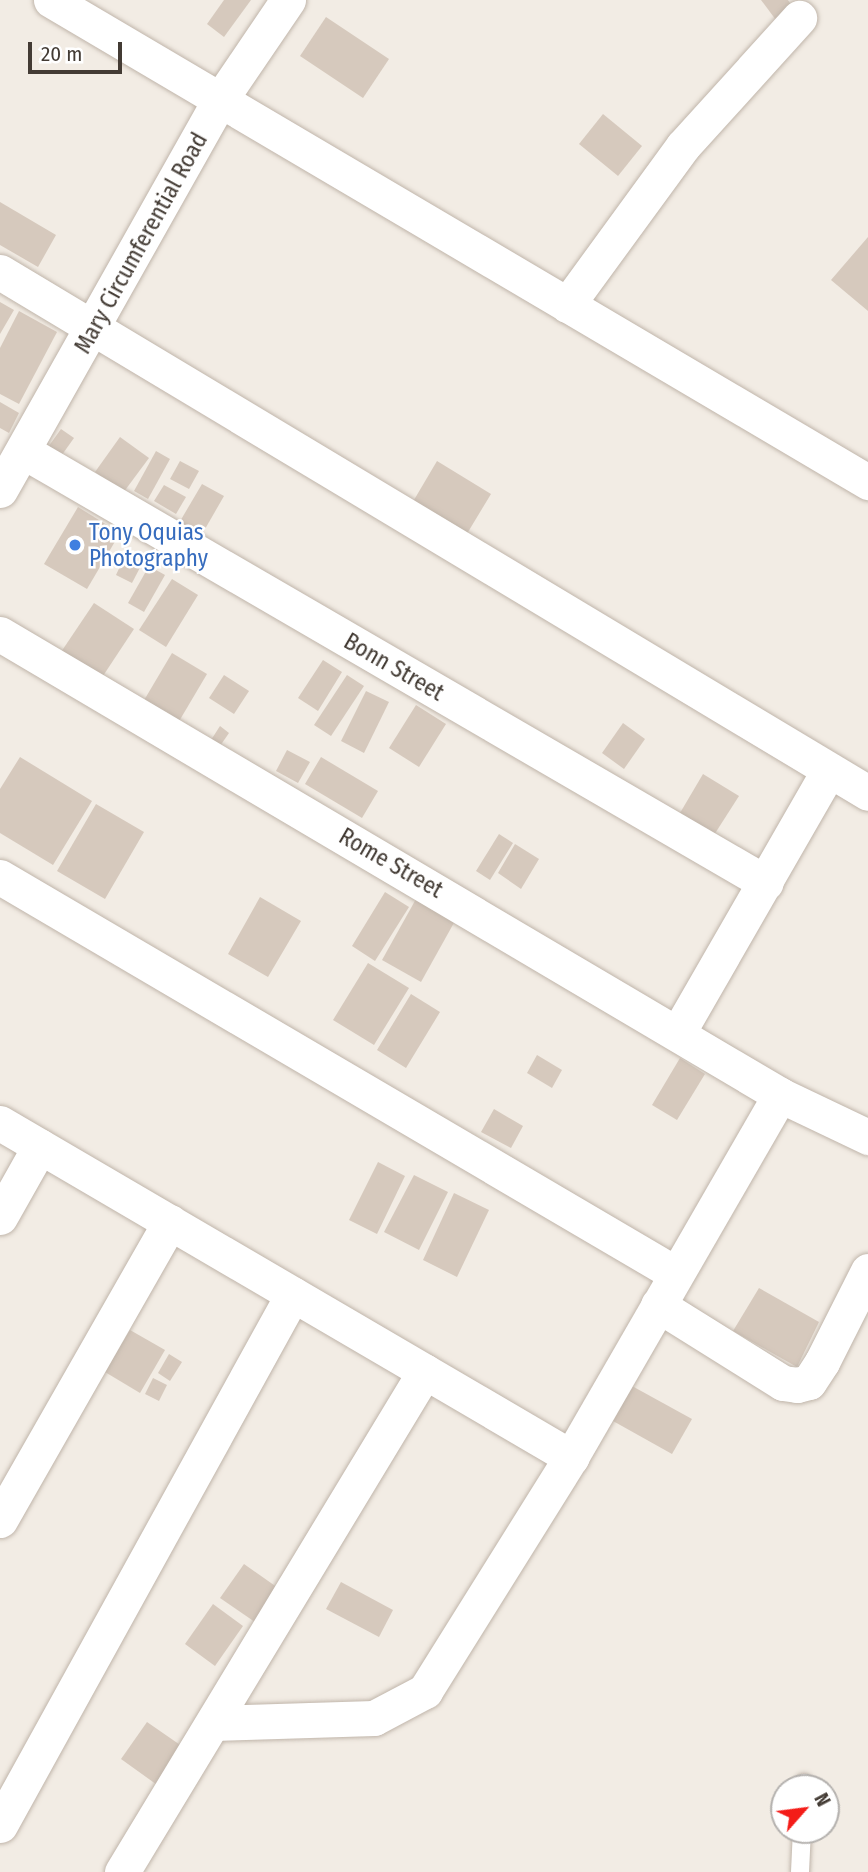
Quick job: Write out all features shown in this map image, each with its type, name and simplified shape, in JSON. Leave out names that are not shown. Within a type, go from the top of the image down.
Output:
[{"type":"street","points":[[51,0],[868,482]]},
{"type":"street","name":"Mary Circumferential Road","points":[[0,490],[96,327],[220,100],[288,0]]},
{"type":"street","points":[[567,305],[683,146],[799,18]]},
{"type":"street","points":[[0,272],[96,327],[868,793]]},
{"type":"street","name":"Bonn Street","points":[[23,452],[766,883]]},
{"type":"street","name":"Rome Street","points":[[0,634],[680,1031],[780,1095],[868,1137]]},
{"type":"street","points":[[680,1031],[829,770]]},
{"type":"street","points":[[0,877],[676,1274]]},
{"type":"street","points":[[213,1723],[374,1718],[425,1691],[571,1457],[780,1095]]},
{"type":"street","points":[[0,1123],[571,1457]]},
{"type":"street","points":[[0,1217],[40,1146]]},
{"type":"street","points":[[0,1520],[170,1222]]},
{"type":"street","points":[[658,1305],[783,1383],[797,1385],[809,1382],[822,1362],[868,1271]]},
{"type":"street","points":[[0,1825],[293,1294]]},
{"type":"street","points":[[122,1872],[425,1371]]},
{"type":"lane","points":[[800,1872],[801,1844]]},
{"type":"building","points":[[224,0],[251,0],[224,37],[207,24]]},
{"type":"building","points":[[761,0],[788,0],[793,8],[776,20]]},
{"type":"building","points":[[326,17],[389,59],[363,98],[300,56]]},
{"type":"building","points":[[603,114],[642,146],[618,176],[579,144]]},
{"type":"building","points":[[0,202],[56,235],[38,267],[0,245]]},
{"type":"building","points":[[868,237],[868,311],[831,280]]},
{"type":"building","points":[[0,302],[14,310],[0,334]]},
{"type":"building","points":[[19,311],[57,332],[19,404],[0,394],[0,348]]},
{"type":"building","points":[[0,402],[19,413],[9,433],[0,428]]},
{"type":"building","points":[[61,429],[74,438],[59,459],[46,450]]},
{"type":"building","points":[[120,437],[149,458],[123,493],[95,472]]},
{"type":"building","points":[[156,451],[170,459],[148,499],[134,491]]},
{"type":"building","points":[[180,461],[199,471],[189,489],[170,479]]},
{"type":"building","points":[[437,461],[491,494],[465,537],[411,505]]},
{"type":"building","points":[[202,484],[224,496],[201,536],[179,523]]},
{"type":"building","points":[[164,485],[186,497],[176,514],[154,501]]},
{"type":"building","points":[[78,507],[120,533],[87,589],[44,564]]},
{"type":"building","points":[[128,549],[145,558],[132,583],[116,575]]},
{"type":"building","points":[[149,566],[165,575],[144,612],[128,603]]},
{"type":"building","points":[[172,579],[198,595],[166,647],[139,630]]},
{"type":"building","points":[[94,603],[134,629],[97,685],[57,658]]},
{"type":"building","points":[[172,653],[207,674],[178,723],[143,702]]},
{"type":"building","points":[[323,660],[342,672],[318,711],[298,698]]},
{"type":"building","points":[[224,675],[249,691],[234,714],[209,698]]},
{"type":"building","points":[[347,675],[364,686],[331,736],[314,725]]},
{"type":"building","points":[[366,691],[389,702],[364,753],[341,741]]},
{"type":"building","points":[[416,705],[446,724],[419,767],[389,748]]},
{"type":"building","points":[[623,723],[645,739],[624,769],[602,753]]},
{"type":"building","points":[[220,726],[229,733],[220,746],[211,740]]},
{"type":"building","points":[[287,750],[310,762],[298,783],[276,771]]},
{"type":"building","points":[[20,757],[92,801],[53,865],[0,833],[0,789]]},
{"type":"building","points":[[321,757],[378,791],[362,818],[305,784]]},
{"type":"building","points":[[703,774],[739,796],[714,835],[680,813]]},
{"type":"building","points":[[96,804],[144,832],[105,899],[57,871]]},
{"type":"building","points":[[499,834],[513,843],[490,880],[476,871]]},
{"type":"building","points":[[515,844],[539,859],[521,889],[498,873]]},
{"type":"building","points":[[385,892],[409,907],[375,961],[352,946]]},
{"type":"building","points":[[260,897],[301,921],[268,977],[228,954]]},
{"type":"building","points":[[416,899],[455,921],[421,982],[382,960]]},
{"type":"building","points":[[368,963],[409,988],[374,1045],[333,1020]]},
{"type":"building","points":[[411,994],[440,1012],[406,1068],[377,1050]]},
{"type":"building","points":[[537,1055],[562,1070],[552,1088],[527,1073]]},
{"type":"building","points":[[680,1058],[705,1074],[677,1120],[652,1105]]},
{"type":"building","points":[[494,1109],[523,1126],[511,1148],[481,1132]]},
{"type":"building","points":[[378,1162],[405,1176],[377,1234],[349,1220]]},
{"type":"building","points":[[414,1175],[448,1192],[419,1250],[384,1232]]},
{"type":"building","points":[[454,1193],[489,1210],[457,1277],[423,1260]]},
{"type":"building","points":[[759,1288],[819,1322],[797,1367],[733,1331]]},
{"type":"building","points":[[130,1330],[165,1350],[140,1393],[105,1372]]},
{"type":"building","points":[[169,1354],[182,1362],[170,1381],[158,1373]]},
{"type":"building","points":[[153,1378],[167,1385],[159,1401],[145,1394]]},
{"type":"building","points":[[632,1386],[692,1419],[672,1454],[613,1421]]},
{"type":"building","points":[[244,1564],[288,1595],[265,1629],[220,1598]]},
{"type":"building","points":[[341,1582],[393,1610],[379,1637],[326,1609]]},
{"type":"building","points":[[213,1604],[243,1626],[215,1666],[185,1644]]},
{"type":"building","points":[[147,1722],[186,1749],[160,1787],[121,1759]]},
{"type":"place","name":"Tony Oquias Photography","points":[[75,545]]}]
